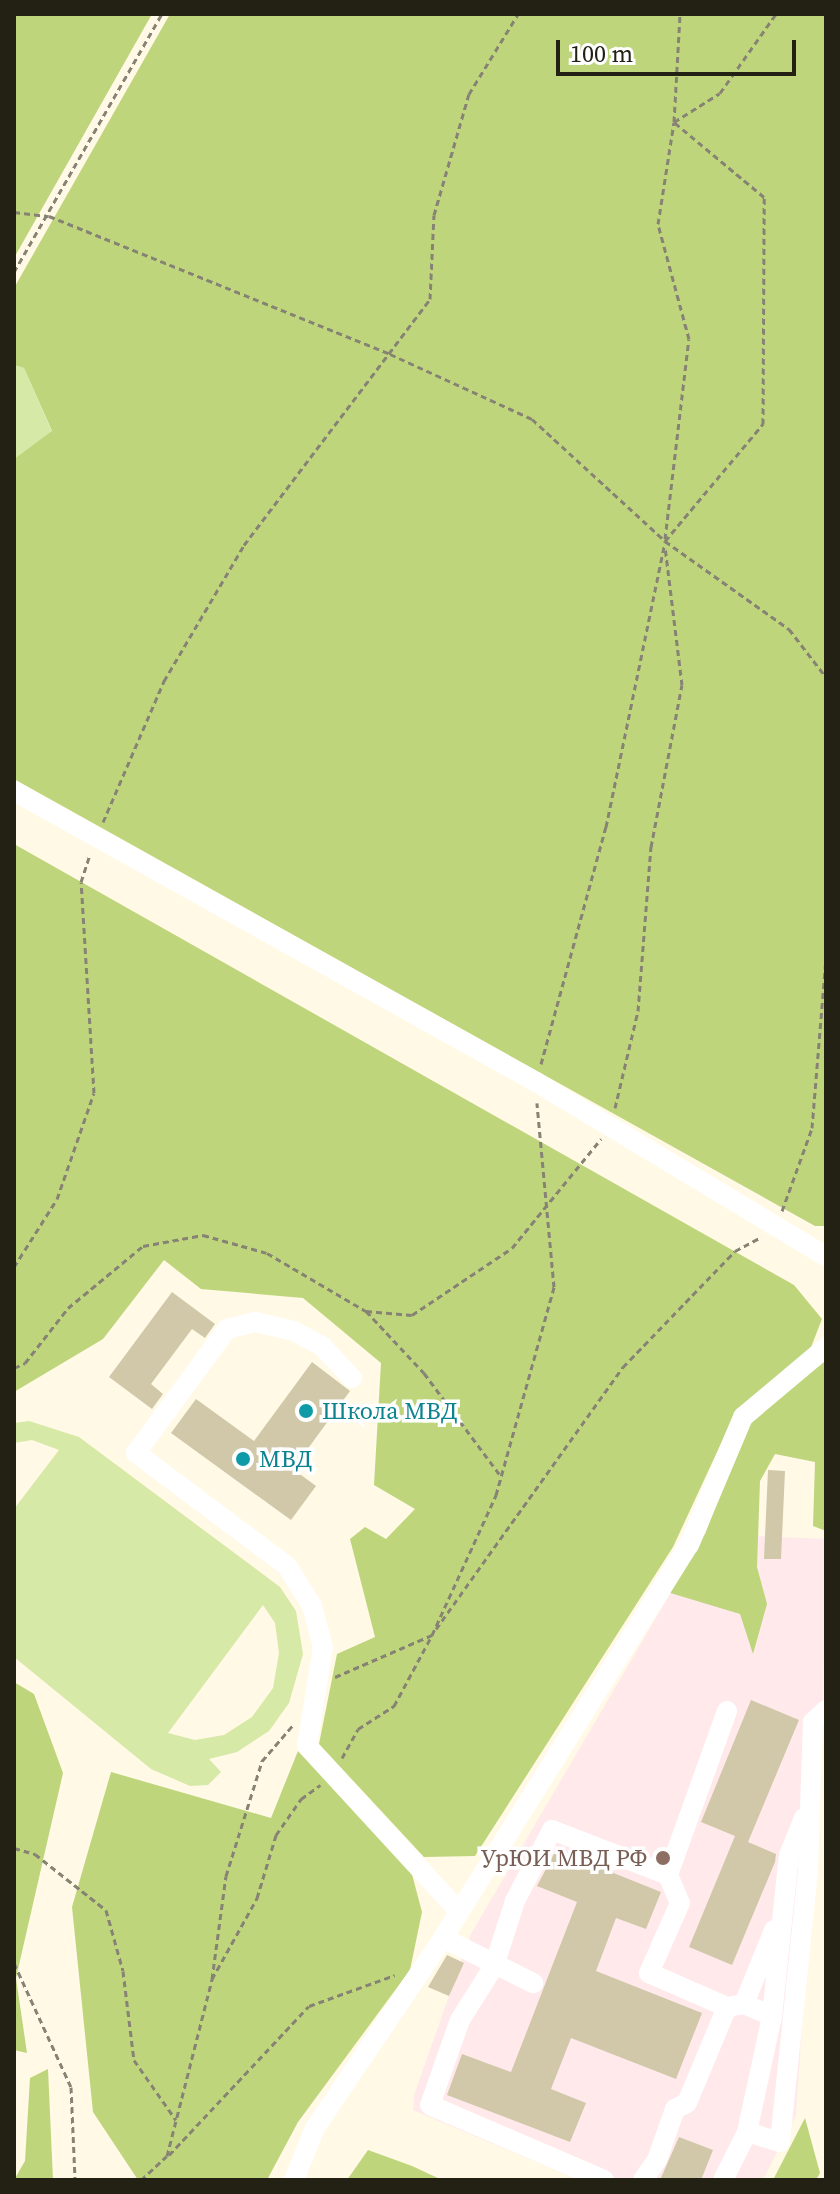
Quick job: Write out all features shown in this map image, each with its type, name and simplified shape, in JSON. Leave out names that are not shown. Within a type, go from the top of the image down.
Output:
[{"type":"lane","points":[[14,791],[536,1082],[775,1230],[826,1256]]},
{"type":"lane","points":[[352,1378],[322,1346],[294,1331],[255,1322],[227,1329],[136,1453],[287,1566],[312,1606],[323,1647],[307,1746],[457,1909]]},
{"type":"lane","points":[[294,2180],[315,2128],[443,1938],[457,1909],[689,1545],[743,1417],[826,1347]]},
{"type":"lane","points":[[747,2132],[780,2142],[809,1807],[813,1722],[826,1710]]},
{"type":"lane","points":[[727,1711],[668,1875],[680,1903],[649,1973],[772,2016]]},
{"type":"lane","points":[[723,2180],[747,2132],[772,2016],[789,1855],[809,1807]]},
{"type":"lane","points":[[604,2180],[430,2105],[460,2020],[494,1966],[515,1901],[552,1830],[668,1875]]},
{"type":"lane","points":[[643,2180],[657,2160],[675,2109],[687,2103],[784,1908]]},
{"type":"lane","points":[[443,1938],[533,1983]]},
{"type":"path","points":[[14,272],[49,216],[162,14]]},
{"type":"path","points":[[14,1267],[57,1199],[94,1093],[81,882],[96,837],[164,681],[244,545],[430,299],[434,215],[469,94],[518,14]]},
{"type":"path","points":[[212,1979],[257,1898],[276,1835],[301,1799],[333,1775],[358,1729],[394,1706],[432,1635],[501,1477],[554,1287],[543,1210],[536,1082],[606,827],[665,541],[689,339],[658,224],[674,122],[680,14]]},
{"type":"path","points":[[674,122],[720,93],[776,14]]},
{"type":"path","points":[[366,1311],[412,1315],[512,1248],[610,1128],[638,1011],[651,847],[682,685],[665,541],[763,424],[764,197],[674,122]]},
{"type":"path","points":[[14,212],[49,216],[390,354],[532,419],[665,541],[789,629],[826,677]]},
{"type":"path","points":[[167,2156],[212,1979],[226,1876],[262,1761],[332,1679],[432,1635],[623,1367],[735,1251],[775,1230],[812,1128],[826,956]]},
{"type":"path","points":[[14,1368],[25,1363],[68,1308],[143,1246],[203,1235],[267,1253],[366,1311],[424,1373],[501,1477]]},
{"type":"path","points":[[14,1848],[35,1854],[106,1910],[123,1971],[134,2060],[176,2120]]},
{"type":"path","points":[[14,1963],[71,2087],[75,2180]]},
{"type":"path","points":[[141,2180],[309,2006],[410,1970]]},
{"type":"path","points":[[826,1986],[826,2109]]},
{"type":"shaded area","name":"УрЮИ МВД РФ","points":[[705,1534],[826,1539],[823,1713],[796,2115],[763,2180],[579,2180],[413,2110],[414,2095],[471,1934]]},
{"type":"green space","points":[[14,14],[152,14],[14,258]]},
{"type":"green space","points":[[170,14],[826,14],[826,1226],[815,1226],[14,779],[14,459],[52,431],[24,368],[14,365],[14,288]]},
{"type":"green space","points":[[14,365],[24,368],[52,432],[14,459]]},
{"type":"green space","points":[[14,844],[794,1285],[822,1319],[808,1355],[737,1409],[673,1547],[475,1856],[424,1857],[319,1744],[337,1654],[375,1637],[350,1539],[365,1527],[386,1539],[415,1509],[374,1485],[381,1363],[303,1298],[201,1289],[164,1260],[103,1339],[14,1392]]},
{"type":"green space","points":[[825,1361],[826,1531],[813,1526],[815,1462],[775,1454],[760,1481],[757,1567],[767,1604],[753,1654],[740,1614],[667,1592],[705,1534],[748,1423]]},
{"type":"green space","points":[[29,1421],[79,1437],[280,1587],[296,1611],[303,1654],[289,1703],[269,1731],[237,1752],[209,1759],[221,1772],[208,1785],[190,1786],[151,1769],[14,1657],[14,1509],[59,1450],[32,1440],[14,1443],[14,1423]],"holes":[[[263,1605],[275,1623],[279,1653],[273,1688],[252,1717],[224,1735],[195,1740],[168,1733]]]},
{"type":"green space","points":[[14,1682],[34,1694],[63,1773],[16,1978],[27,2053],[14,2050]]},
{"type":"green space","points":[[298,1751],[409,1863],[422,1912],[410,1970],[298,2122],[267,2180],[138,2180],[93,2112],[72,1907],[111,1772],[271,1818]]},
{"type":"green space","points":[[48,2069],[53,2180],[14,2180],[25,2161],[30,2078]]},
{"type":"green space","points":[[805,2118],[820,2173],[816,2180],[773,2180]]},
{"type":"green space","points":[[368,2150],[412,2166],[442,2180],[347,2180]]},
{"type":"building","points":[[172,1292],[215,1324],[205,1338],[192,1329],[151,1384],[163,1394],[152,1409],[109,1377]]},
{"type":"building","points":[[312,1362],[350,1391],[293,1469],[316,1486],[291,1520],[171,1433],[196,1399],[254,1441]]},
{"type":"building","points":[[768,1470],[785,1471],[781,1559],[764,1559]]},
{"type":"building","points":[[751,1700],[799,1720],[748,1842],[776,1854],[775,1862],[732,1965],[689,1947],[735,1836],[701,1822]]},
{"type":"building","points":[[556,1850],[661,1892],[646,1929],[616,1918],[596,1971],[702,2013],[676,2079],[571,2038],[551,2089],[586,2103],[570,2142],[447,2095],[462,2054],[511,2072],[577,1902],[537,1886]]},
{"type":"building","points":[[447,1955],[464,1963],[449,1996],[428,1987]]},
{"type":"building","points":[[679,2137],[713,2150],[701,2180],[660,2180]]},
{"type":"place","name":"Школа МВД","points":[[306,1411]]},
{"type":"place","name":"МВД","points":[[243,1459]]},
{"type":"place","name":"УрЮИ МВД РФ","points":[[663,1858]]}]
